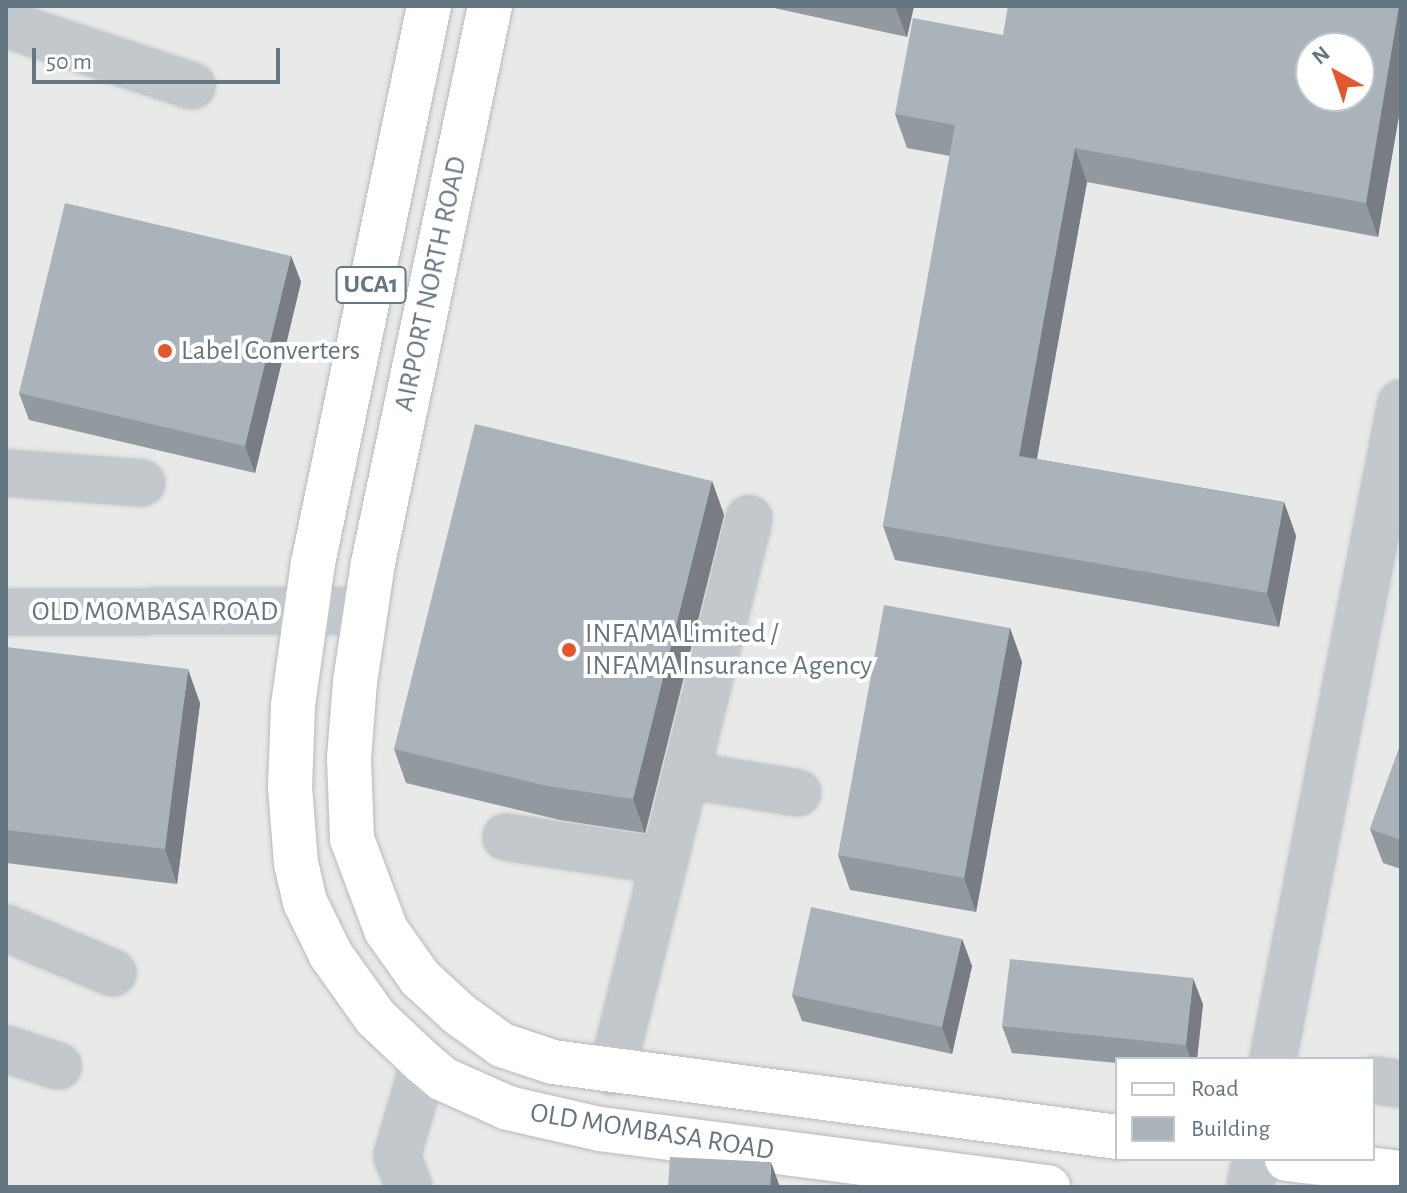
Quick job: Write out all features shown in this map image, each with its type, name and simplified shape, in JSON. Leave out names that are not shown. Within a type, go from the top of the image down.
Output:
[{"type":"main road","name":"AIRPORT NORTH ROAD","points":[[313,563],[429,6]]},
{"type":"main road","name":"AIRPORT NORTH ROAD","points":[[373,563],[490,6]]},
{"type":"main road","name":"OLD MOMBASA ROAD","points":[[313,563],[305,613],[290,787],[305,902],[352,988],[424,1063],[443,1079],[508,1108],[587,1127],[1048,1187]]},
{"type":"main road","name":"OLD MOMBASA ROAD","points":[[373,563],[364,611],[349,758],[350,822],[357,864],[386,930],[420,978],[502,1045],[612,1072],[1115,1137]]},
{"type":"main road","points":[[1303,1161],[1401,1173]]},
{"type":"lane","points":[[6,24],[192,86]]},
{"type":"lane","points":[[1273,1057],[1401,403]]},
{"type":"lane","points":[[6,473],[142,483]]},
{"type":"lane","points":[[612,1072],[749,519]]},
{"type":"lane","name":"OLD MOMBASA ROAD","points":[[6,612],[364,611]]},
{"type":"lane","points":[[686,775],[798,793]]},
{"type":"lane","points":[[506,837],[664,861]]},
{"type":"lane","points":[[6,928],[113,973]]},
{"type":"lane","points":[[6,1049],[58,1066]]},
{"type":"lane","points":[[409,1187],[397,1156],[424,1063]]},
{"type":"lane","points":[[1375,1080],[1401,1084]]},
{"type":"lane","points":[[1250,1187],[1256,1161]]},
{"type":"shaded area","points":[[6,6],[1401,6],[1401,1187],[6,1187]]},
{"type":"building","points":[[1008,6],[1399,6],[1366,203],[1075,148],[1019,456],[1284,502],[1267,593],[883,526],[955,125],[895,114],[913,18],[1003,35]]},
{"type":"building","name":"Label Converters","points":[[65,203],[291,256],[245,446],[19,393]]},
{"type":"building","name":"INFAMA Limited / INFAMA Insurance Agency","points":[[475,424],[712,481],[633,799],[547,786],[394,749]]},
{"type":"building","points":[[884,605],[1010,628],[964,878],[838,855]]},
{"type":"building","points":[[6,647],[188,669],[165,849],[6,830]]},
{"type":"building","points":[[1401,743],[1401,840],[1370,829]]},
{"type":"building","points":[[811,907],[962,939],[942,1027],[792,995]]},
{"type":"building","points":[[1010,959],[1193,978],[1186,1045],[1002,1026]]},
{"type":"building","points":[[670,1157],[771,1162],[770,1187],[668,1187]]},
{"type":"place","name":"Label Converters","points":[[165,351]]},
{"type":"place","name":"INFAMA Limited / INFAMA Insurance Agency","points":[[569,650]]}]
